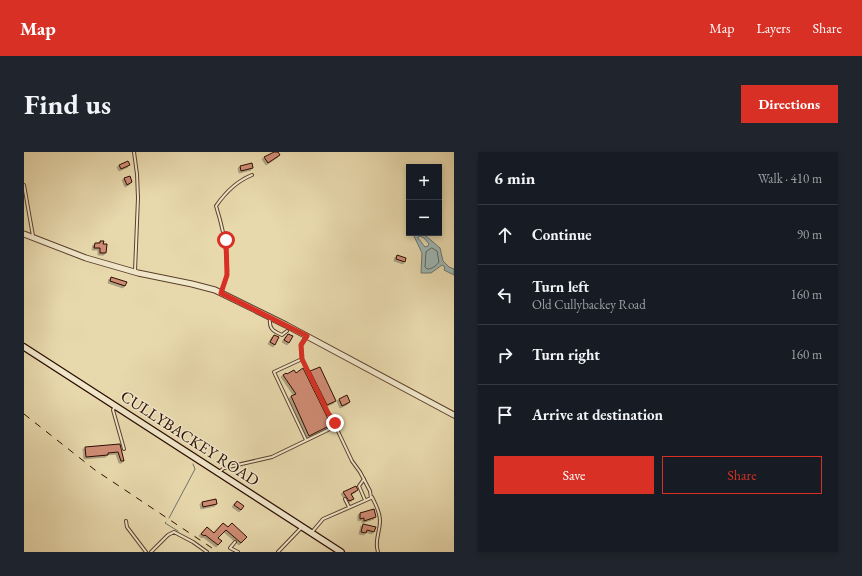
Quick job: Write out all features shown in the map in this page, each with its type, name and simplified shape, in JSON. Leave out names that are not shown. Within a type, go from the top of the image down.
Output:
[{"type":"main road","name":"CULLYBACKEY ROAD","points":[[24,347],[342,552]]},
{"type":"street","points":[[24,234],[86,258],[135,272],[192,284],[221,293],[307,336],[454,415]]},
{"type":"lane","points":[[134,152],[138,198],[135,272]]},
{"type":"lane","points":[[221,293],[227,275],[226,240],[216,206],[223,195],[244,178],[252,175]]},
{"type":"lane","points":[[24,185],[33,237]]},
{"type":"lane","points":[[271,318],[270,325],[273,331],[282,335],[287,331]]},
{"type":"lane","points":[[307,336],[301,345],[302,359],[352,461],[364,478],[378,511],[380,522],[376,538],[378,552]]},
{"type":"lane","points":[[302,359],[274,372],[306,440]]},
{"type":"lane","points":[[115,405],[113,410],[124,449]]},
{"type":"lane","points":[[218,473],[224,468],[272,457],[334,427],[335,425]]},
{"type":"lane","points":[[364,478],[359,486],[365,500]]},
{"type":"lane","points":[[312,533],[323,519],[371,498],[371,496]]},
{"type":"lane","points":[[345,499],[349,507]]},
{"type":"lane","points":[[126,521],[127,527],[146,552]]},
{"type":"lane","points":[[278,552],[302,527]]},
{"type":"lane","points":[[151,552],[168,535],[174,532],[193,542],[207,552]]},
{"type":"lane","points":[[235,542],[230,548],[238,552]]},
{"type":"water","points":[[414,236],[420,236],[426,236],[440,248],[443,261],[449,267],[454,269],[454,275],[444,270],[445,267],[442,265],[431,273],[421,273],[422,253]],"holes":[[[420,236],[429,244],[425,247],[418,237]]]},
{"type":"building","points":[[274,152],[278,152],[280,155],[268,163],[264,157]]},
{"type":"building","points":[[128,161],[130,165],[121,169],[119,165]]},
{"type":"building","points":[[252,163],[253,168],[241,171],[240,166]]},
{"type":"building","points":[[130,176],[132,182],[127,185],[124,178]]},
{"type":"building","points":[[100,241],[104,241],[103,244],[107,244],[106,253],[100,253],[100,248],[94,248],[95,243],[100,243]]},
{"type":"building","points":[[397,255],[406,258],[405,262],[396,259]]},
{"type":"building","points":[[111,277],[127,282],[125,286],[110,281]]},
{"type":"building","points":[[288,334],[293,336],[289,343],[284,340]]},
{"type":"building","points":[[274,335],[279,337],[275,345],[270,342]]},
{"type":"building","points":[[320,367],[336,401],[327,405],[310,371]]},
{"type":"building","points":[[303,368],[331,425],[309,436],[291,396],[296,394],[283,375],[294,370],[296,373]]},
{"type":"building","points":[[347,395],[350,402],[342,406],[339,399]]},
{"type":"building","points":[[120,444],[124,461],[121,461],[118,452],[108,453],[108,455],[86,457],[85,447]]},
{"type":"building","points":[[356,486],[358,490],[351,494],[354,499],[349,501],[343,492]]},
{"type":"building","points":[[216,499],[217,504],[203,507],[202,502]]},
{"type":"building","points":[[237,501],[244,506],[241,510],[234,505]]},
{"type":"building","points":[[374,509],[376,517],[364,521],[364,518],[360,519],[360,513]]},
{"type":"building","points":[[223,523],[228,527],[232,523],[247,537],[241,543],[226,530],[218,538],[222,541],[218,545],[205,535],[204,536],[201,534],[207,527],[214,533]]},
{"type":"building","points":[[363,524],[376,527],[374,532],[367,530],[366,533],[361,532]]},
{"type":"waterway","points":[[169,518],[195,469],[193,464]]},
{"type":"waterway","points":[[166,522],[165,523],[178,531]]},
{"type":"railway","points":[[24,414],[95,470],[218,552]]},
{"type":"route","points":[[226,240],[227,275],[221,293],[307,336],[301,345],[302,359],[328,413],[335,423]]}]
